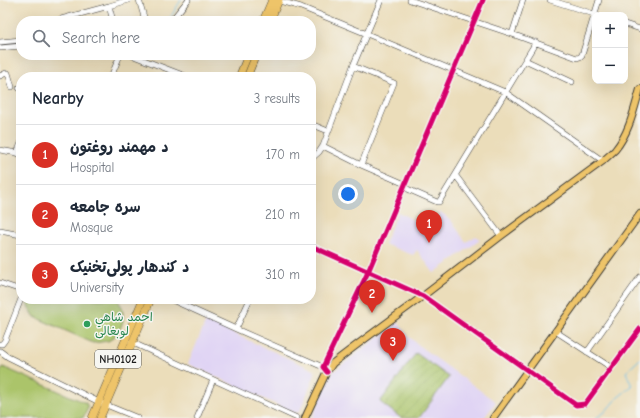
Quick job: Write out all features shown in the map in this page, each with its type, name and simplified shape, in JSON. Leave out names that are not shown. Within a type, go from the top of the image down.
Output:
[{"type":"highway","points":[[266,16],[276,0]]},
{"type":"highway","points":[[271,16],[276,0]]},
{"type":"highway","points":[[241,72],[246,60]]},
{"type":"highway","points":[[249,72],[254,60]]},
{"type":"highway","name":"NH0102","points":[[129,341],[141,304]]},
{"type":"highway","name":"NH0102","points":[[92,418],[102,403],[129,341],[148,304]]},
{"type":"highway","name":"NH0102","points":[[100,418],[102,403]]},
{"type":"main road","points":[[305,418],[325,370],[341,356],[603,161],[615,150],[623,139],[629,125],[640,89]]},
{"type":"main road","points":[[493,418],[640,214]]},
{"type":"street","points":[[72,16],[129,0]]},
{"type":"street","points":[[139,0],[144,16]]},
{"type":"street","points":[[176,16],[188,0]]},
{"type":"street","points":[[276,0],[301,7],[505,92],[603,161]]},
{"type":"street","points":[[316,155],[323,146],[381,0]]},
{"type":"street","points":[[410,0],[536,42],[577,58],[582,55],[592,26]]},
{"type":"street","points":[[181,304],[325,370],[483,0]]},
{"type":"street","points":[[512,34],[524,0]]},
{"type":"street","points":[[550,0],[592,14]]},
{"type":"street","points":[[597,12],[599,0]]},
{"type":"street","points":[[109,6],[112,16]]},
{"type":"street","points":[[628,25],[640,29]]},
{"type":"street","points":[[0,42],[16,40]]},
{"type":"street","points":[[323,146],[436,202],[440,202],[536,42]]},
{"type":"street","points":[[0,48],[16,46]]},
{"type":"street","points":[[113,72],[118,60]]},
{"type":"street","points":[[144,60],[175,72]]},
{"type":"street","points":[[525,60],[572,82]]},
{"type":"street","points":[[354,66],[394,83],[361,165]]},
{"type":"street","points":[[0,76],[6,73],[9,74],[12,87]]},
{"type":"street","points":[[316,126],[328,131]]},
{"type":"street","points":[[0,150],[16,153]]},
{"type":"street","points":[[456,176],[502,236]]},
{"type":"street","points":[[0,231],[16,234]]},
{"type":"street","points":[[316,248],[423,296],[576,405],[585,404],[640,329]]},
{"type":"street","points":[[587,352],[640,277]]},
{"type":"street","points":[[0,283],[16,288]]},
{"type":"street","points":[[0,344],[2,344],[5,340],[19,304]]},
{"type":"street","points":[[236,329],[248,304]]},
{"type":"street","points":[[555,331],[612,368]]},
{"type":"street","points":[[129,341],[296,418]]},
{"type":"street","points":[[0,351],[8,357],[102,403],[138,418]]},
{"type":"street","points":[[197,418],[213,380]]},
{"type":"shaded area","points":[[398,212],[425,226],[439,215],[440,212],[450,219],[466,242],[476,236],[480,240],[434,273],[417,250],[413,255],[384,244]]},
{"type":"shaded area","points":[[206,321],[314,370],[315,374],[300,411],[295,413],[188,364]]},
{"type":"shaded area","points":[[398,322],[409,337],[426,351],[496,402],[484,418],[312,418],[329,377],[334,371]]},
{"type":"green space","name":"احمد شاهي لوبغالی","points":[[28,304],[120,304],[122,307],[123,321],[121,327],[113,338],[108,341],[93,343],[35,317]]},
{"type":"green space","points":[[416,353],[449,377],[419,418],[401,418],[380,402]]},
{"type":"green space","points":[[3,367],[86,403],[88,408],[83,418],[0,418],[0,372]]},
{"type":"waterway","points":[[171,16],[181,0]]},
{"type":"waterway","points":[[0,45],[16,43]]},
{"type":"waterway","points":[[596,418],[605,412],[616,399],[632,386],[626,372],[640,359]]},
{"type":"cycle path","points":[[327,372],[323,367],[368,272],[483,0]]},
{"type":"cycle path","points":[[316,248],[423,296],[576,405],[585,404],[640,329]]},
{"type":"place","name":"د مهمند روغتون","points":[[429,243]]},
{"type":"place","name":"سره جامعه","points":[[372,313]]},
{"type":"place","name":"احمد شاهي لوبغالی","points":[[87,324]]},
{"type":"place","name":"د کندهار پولی‌تخنیک","points":[[393,361]]}]
